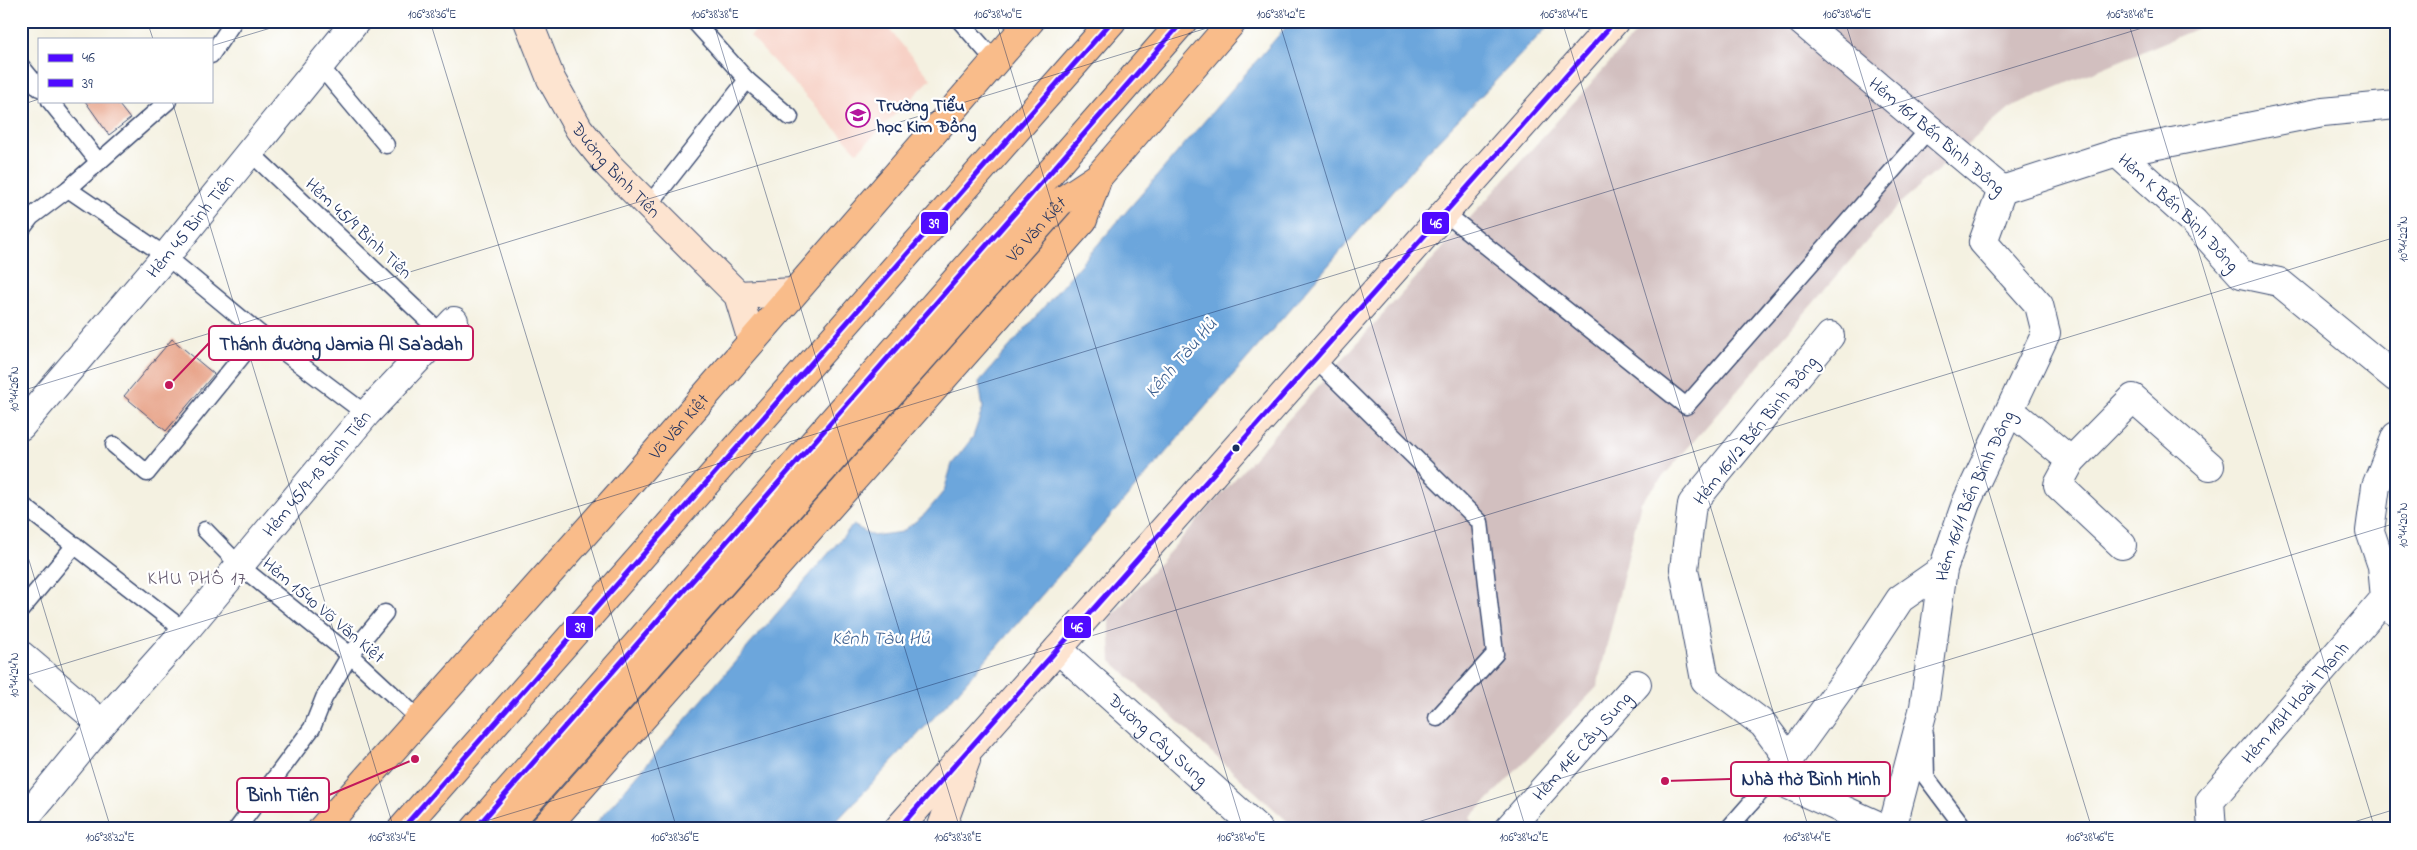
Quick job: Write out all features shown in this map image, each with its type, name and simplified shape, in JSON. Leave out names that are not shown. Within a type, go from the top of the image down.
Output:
[{"type":"main road","name":"Võ Văn Kiệt","points":[[322,829],[624,489],[1030,21]]},
{"type":"main road","points":[[402,829],[1112,21]]},
{"type":"main road","name":"Võ Văn Kiệt","points":[[475,829],[1183,21]]},
{"type":"main road","name":"Võ Văn Kiệt","points":[[504,829],[1060,202],[1098,177],[1234,21]]},
{"type":"main road","name":"Võ Văn Kiệt","points":[[544,829],[1083,220],[1098,177]]},
{"type":"street","name":"Hẻm 45 Bình Tiên","points":[[21,426],[166,256],[356,21]]},
{"type":"street","name":"Đường Bình Tiên","points":[[528,21],[551,79],[579,129],[609,166],[738,295],[752,341]]},
{"type":"street","points":[[898,829],[1615,21]]},
{"type":"street","name":"Hẻm 161 Bến Bình Đông","points":[[1801,21],[2002,190],[2117,153]]},
{"type":"street","name":"Hẻm K Bến Bình Đông","points":[[2117,153],[2322,112],[2396,104]]},
{"type":"street","name":"Hẻm K Bến Bình Đông","points":[[2117,153],[2194,222],[2241,274],[2279,282],[2396,378]]},
{"type":"street","name":"Hẻm 161/1 Bến Bình Đông","points":[[1892,829],[1924,707],[1944,569],[1966,503],[2011,411],[2046,333],[2039,305],[1983,242],[2002,190]]},
{"type":"street","points":[[738,295],[794,292]]},
{"type":"street","name":"Hẻm 45/9-13 Bình Tiên","points":[[26,809],[185,631],[366,414],[448,327]]},
{"type":"street","name":"Hẻm 161/2 Bến Bình Đông","points":[[1830,336],[1692,504],[1684,569],[1705,680],[1763,724],[1781,769],[1886,829]]},
{"type":"street","points":[[2122,545],[2058,485],[2071,461],[2133,398],[2210,466]]},
{"type":"street","points":[[2011,411],[2071,461]]},
{"type":"street","points":[[2390,605],[2382,566],[2370,531],[2376,486],[2396,436]]},
{"type":"street","points":[[1781,769],[1854,669],[1900,599],[1944,569]]},
{"type":"street","name":"Hẻm 113H Hoài Thanh","points":[[2212,829],[2210,801],[2390,605]]},
{"type":"street","name":"Đường Cây Sung","points":[[1058,649],[1246,825]]},
{"type":"street","points":[[21,655],[102,724]]},
{"type":"street","name":"Hẻm 14E Cây Sung","points":[[1508,829],[1637,684]]},
{"type":"street","points":[[942,829],[970,747]]},
{"type":"lane","points":[[212,54],[234,21]]},
{"type":"lane","points":[[694,21],[747,80],[790,117]]},
{"type":"lane","points":[[960,21],[995,61]]},
{"type":"lane","points":[[21,66],[38,87]]},
{"type":"lane","points":[[320,66],[386,145]]},
{"type":"lane","points":[[649,205],[747,80]]},
{"type":"lane","points":[[51,102],[98,161]]},
{"type":"lane","points":[[25,218],[68,189],[167,102]]},
{"type":"lane","points":[[1445,213],[1686,406],[1929,129]]},
{"type":"lane","name":"Hẻm 45/9 Bình Tiên","points":[[250,152],[448,327]]},
{"type":"lane","points":[[68,189],[166,256],[260,334],[366,414]]},
{"type":"lane","points":[[114,445],[146,473],[260,334]]},
{"type":"lane","points":[[1315,359],[1480,522],[1495,654],[1437,718]]},
{"type":"lane","points":[[21,504],[185,631]]},
{"type":"lane","name":"Hẻm 1540 Võ Văn Kiệt","points":[[205,530],[240,566],[350,656],[419,719]]},
{"type":"lane","points":[[21,610],[74,545]]},
{"type":"lane","points":[[237,829],[312,728],[324,698],[350,656],[385,613]]},
{"type":"lane","points":[[1924,707],[1926,777],[1965,829]]},
{"type":"lane","points":[[1728,829],[1781,769]]},
{"type":"shaded area","name":"Trường Tiểu học Kim Đồng","points":[[767,21],[882,21],[931,79],[857,152],[750,36]]},
{"type":"shaded area","points":[[1647,21],[2215,21],[2012,106],[1900,203],[1641,502],[1597,687],[1470,818],[1478,829],[1296,829],[1111,661],[1109,619]]},
{"type":"water","name":"Kênh Tàu Hủ","points":[[1291,21],[1553,21],[1426,153],[954,696],[829,829],[591,829],[853,525],[873,536],[902,532],[925,514],[944,491],[952,464],[973,437],[983,408],[979,382]]},
{"type":"building","points":[[86,102],[117,102],[130,119],[109,135]]},
{"type":"building","points":[[172,339],[214,374],[166,431],[124,396]]},
{"type":"transit line","name":"39","points":[[402,829],[1112,21]]},
{"type":"transit line","name":"39","points":[[475,829],[1183,21]]},
{"type":"transit line","name":"46","points":[[898,829],[1615,21]]},
{"type":"place","name":"Trường Tiểu học Kim Đồng","points":[[858,115]]},
{"type":"place","name":"Thánh đường Jamia Al Sa'adah","points":[[169,385]]},
{"type":"place","name":"Bình Tiên","points":[[415,759]]},
{"type":"place","name":"Nhà thờ Bình Minh","points":[[1665,781]]},
{"type":"district","name":"KHU PHỐ 17","points":[[197,577]]}]
